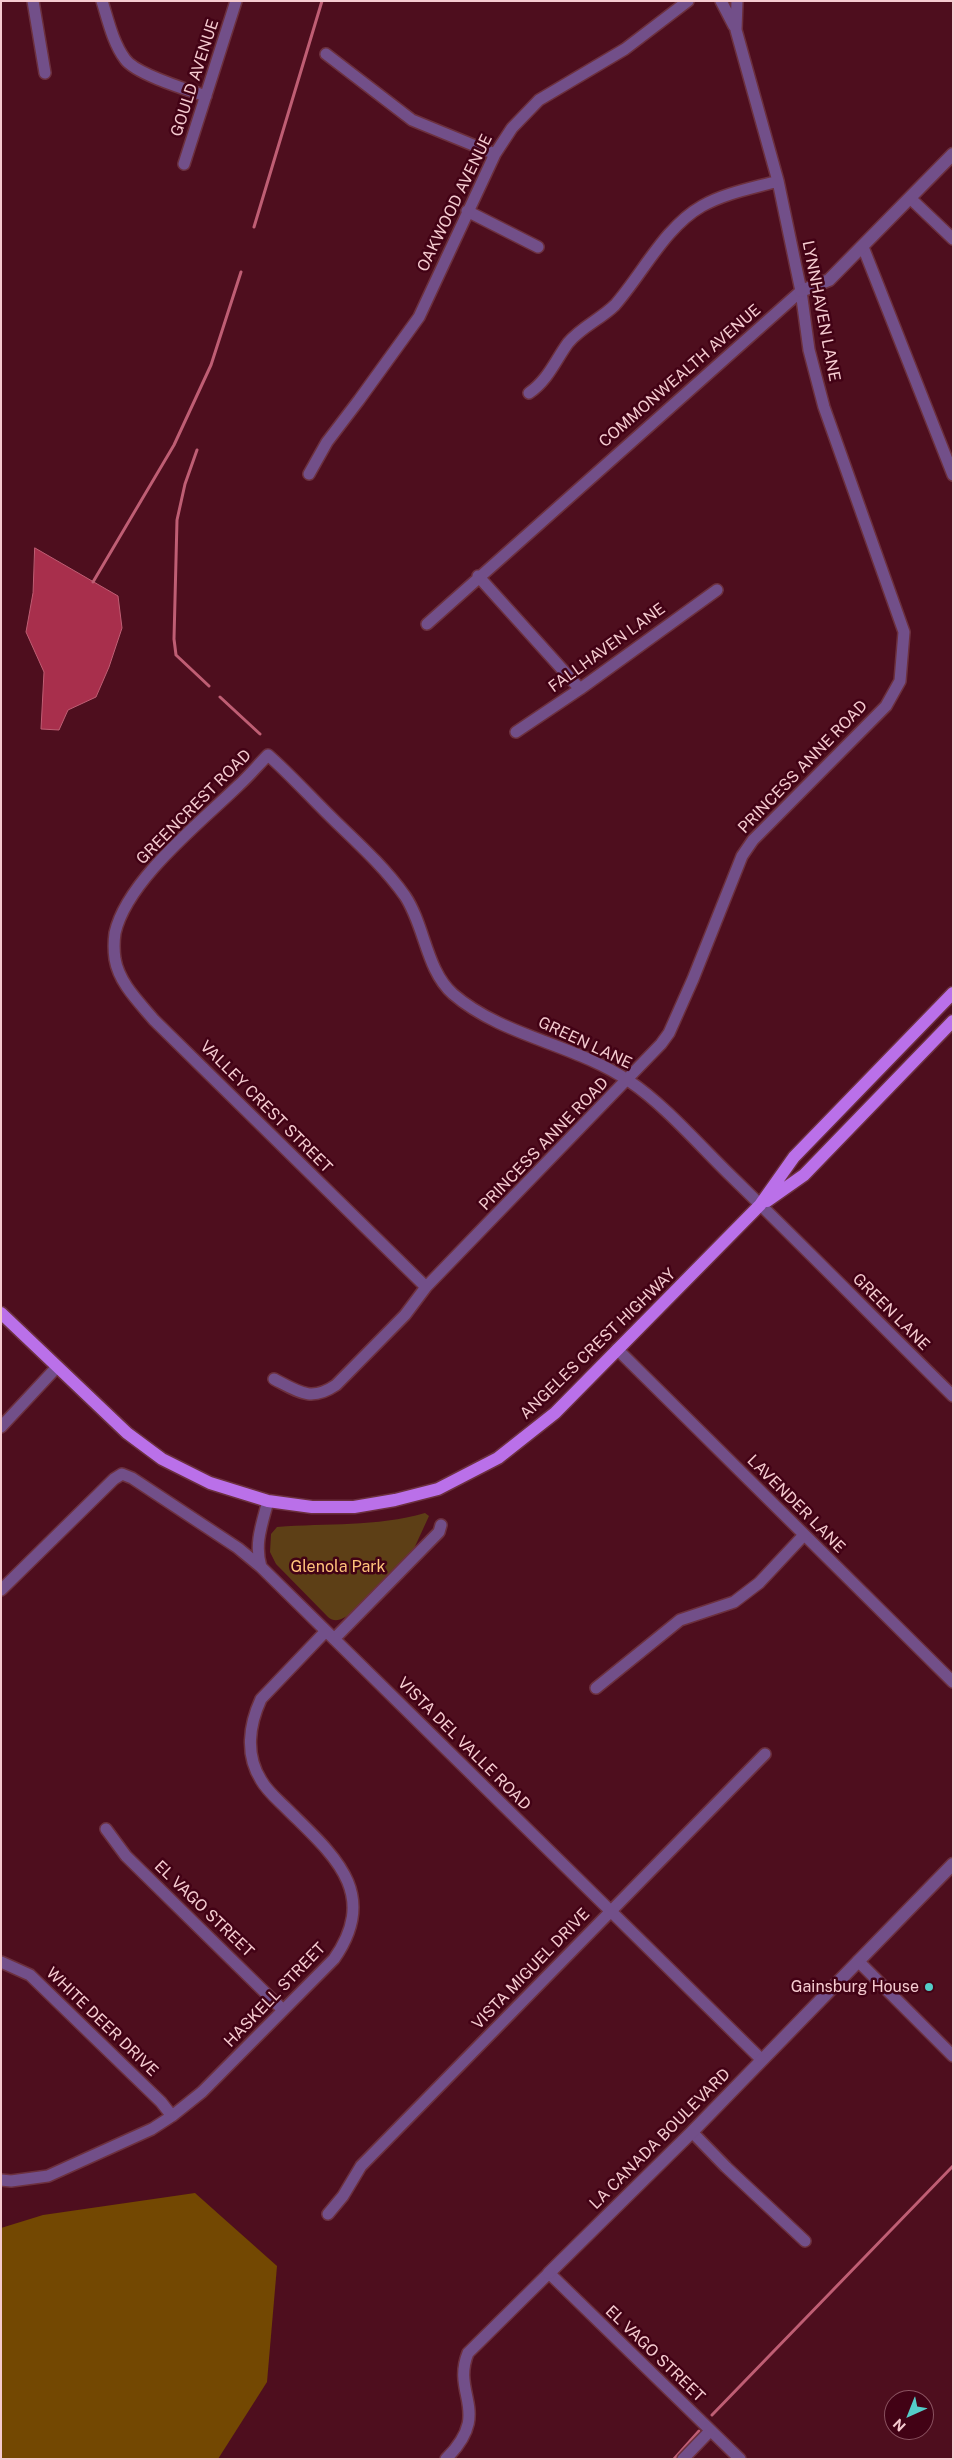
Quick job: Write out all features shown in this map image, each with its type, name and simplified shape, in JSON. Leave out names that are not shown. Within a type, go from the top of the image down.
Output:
[{"type":"main road","name":"ANGELES CREST HIGHWAY","points":[[1,1313],[56,1368],[127,1433],[162,1459],[210,1483],[268,1501],[312,1507],[354,1507],[395,1500],[438,1489],[498,1458],[555,1414],[760,1205],[794,1157],[953,993]]},
{"type":"main road","name":"ANGELES CREST HIGHWAY","points":[[760,1205],[804,1175],[953,1021]]},
{"type":"street","points":[[32,1],[40,36],[45,73]]},
{"type":"street","points":[[102,1],[109,26],[126,61],[160,80],[206,96]]},
{"type":"street","name":"GOULD AVENUE","points":[[184,164],[236,1]]},
{"type":"street","name":"OAKWOOD AVENUE","points":[[310,474],[326,442],[360,400],[419,317],[494,154],[512,128],[539,100],[625,49],[688,1]]},
{"type":"street","points":[[721,1],[736,30]]},
{"type":"street","name":"LYNNHAVEN LANE","points":[[738,1],[736,30],[778,181],[801,291],[809,350],[824,407],[904,632],[900,681],[886,706]]},
{"type":"street","points":[[326,54],[412,120],[494,154]]},
{"type":"street","name":"COMMONWEALTH AVENUE","points":[[427,624],[478,576],[801,291],[829,280],[953,154]]},
{"type":"street","points":[[529,394],[539,387],[551,372],[569,342],[617,302],[678,224],[702,206],[736,192],[778,181]]},
{"type":"street","points":[[910,198],[953,239]]},
{"type":"street","points":[[467,211],[538,247]]},
{"type":"street","points":[[863,246],[953,475]]},
{"type":"street","points":[[478,576],[580,689]]},
{"type":"street","name":"FALLHAVEN LANE","points":[[516,732],[580,689],[717,590]]},
{"type":"street","name":"PRINCESS ANNE ROAD","points":[[274,1379],[299,1392],[324,1394],[336,1385],[405,1315],[426,1287],[629,1080],[669,1033],[742,856],[753,840],[886,706]]},
{"type":"street","name":"GREEN LANE","points":[[268,755],[361,846],[404,896],[420,923],[442,982],[452,993],[481,1013],[579,1055],[629,1080],[649,1097],[760,1205],[953,1396]]},
{"type":"street","name":"GREENCREST ROAD","points":[[115,933],[130,899],[143,882],[184,836],[268,755]]},
{"type":"street","name":"VALLEY CREST STREET","points":[[115,933],[115,960],[122,980],[134,998],[154,1020],[426,1287]]},
{"type":"street","name":"LAVENDER LANE","points":[[617,1349],[953,1682]]},
{"type":"street","points":[[2,1425],[56,1368]]},
{"type":"street","name":"VISTA DEL VALLE ROAD","points":[[1,1590],[114,1479],[120,1474],[125,1474],[238,1548],[261,1567],[762,2060]]},
{"type":"street","points":[[261,1567],[258,1554],[258,1538],[268,1501]]},
{"type":"street","points":[[334,1639],[439,1532],[441,1525]]},
{"type":"street","points":[[596,1688],[680,1620],[734,1602],[759,1583],[804,1535]]},
{"type":"street","name":"HASKELL STREET","points":[[1,2180],[11,2182],[48,2176],[152,2129],[172,2116],[202,2092],[334,1959],[345,1944],[355,1912],[353,1894],[337,1860],[261,1780],[254,1765],[250,1732],[261,1700],[326,1631]]},
{"type":"street","name":"VISTA MIGUEL DRIVE","points":[[328,2214],[343,2196],[361,2166],[765,1754]]},
{"type":"street","name":"EL VAGO STREET","points":[[106,1828],[126,1856],[283,2010]]},
{"type":"street","name":"LA CANADA BOULEVARD","points":[[446,2459],[468,2430],[470,2420],[465,2360],[468,2353],[692,2132],[953,1864]]},
{"type":"street","points":[[858,1961],[953,2056]]},
{"type":"street","name":"WHITE DEER DRIVE","points":[[1,1962],[30,1975],[161,2102],[172,2116]]},
{"type":"street","points":[[692,2132],[753,2193],[805,2241]]},
{"type":"street","name":"EL VAGO STREET","points":[[549,2272],[740,2459]]},
{"type":"street","points":[[683,2459],[710,2430]]},
{"type":"green space","name":"Glenola Park","points":[[425,1513],[429,1516],[412,1553],[352,1613],[340,1620],[328,1617],[276,1564],[270,1552],[271,1534],[277,1527],[370,1523]]},
{"type":"shaded area","points":[[35,548],[118,596],[122,628],[109,667],[96,697],[68,710],[59,730],[41,729],[44,672],[26,632],[33,593]]},
{"type":"shaded area","points":[[195,2193],[277,2266],[267,2382],[218,2459],[1,2459],[1,2228],[43,2215]]},
{"type":"waterway","points":[[254,227],[322,1]]},
{"type":"waterway","points":[[93,582],[174,445],[211,365],[241,272]]},
{"type":"waterway","points":[[197,450],[185,484],[177,520],[174,639],[176,655],[209,686]]},
{"type":"waterway","points":[[220,697],[260,734]]},
{"type":"waterway","points":[[712,2415],[953,2166]]},
{"type":"waterway","points":[[674,2459],[699,2431]]},
{"type":"place","name":"Gainsburg House","points":[[929,1987]]}]
